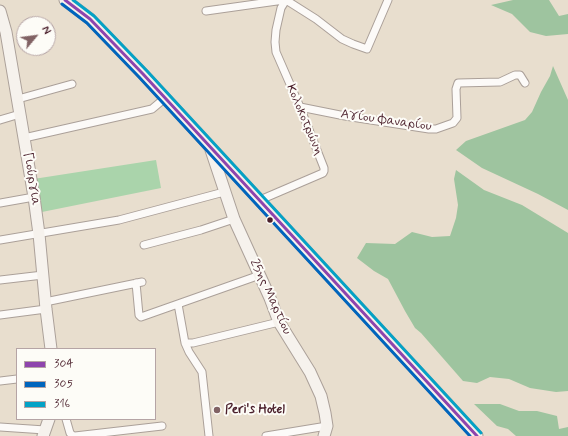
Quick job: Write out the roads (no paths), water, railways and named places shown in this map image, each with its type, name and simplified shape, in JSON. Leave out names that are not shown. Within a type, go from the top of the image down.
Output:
[{"type":"street","points":[[65,0],[90,19],[165,98],[477,436]]},
{"type":"street","points":[[206,11],[285,0],[316,19],[342,39],[367,49],[388,0]]},
{"type":"street","name":"Κολοκοτρώνη","points":[[260,200],[323,173],[324,171],[300,107],[276,52],[276,30],[281,8],[285,0]]},
{"type":"street","name":"Γιούργια","points":[[0,11],[3,33],[18,99],[34,198],[51,348]]},
{"type":"street","name":"Αγίου Φαναρίου","points":[[300,107],[345,116],[436,129],[453,123],[457,118],[456,89],[458,83],[500,82],[515,75],[520,75],[525,83]]},
{"type":"street","points":[[18,99],[72,84]]},
{"type":"street","points":[[24,138],[152,109],[165,98]]},
{"type":"street","points":[[0,120],[20,114]]},
{"type":"street","name":"25ης Μαρτίου","points":[[210,147],[234,219],[260,275],[279,322],[316,384],[321,396],[325,413],[326,431]]},
{"type":"street","points":[[220,179],[221,174],[227,166]]},
{"type":"street","points":[[0,240],[119,220],[224,192]]},
{"type":"street","points":[[0,203],[34,198]]},
{"type":"street","points":[[144,245],[201,230],[234,219]]},
{"type":"street","points":[[0,280],[43,275]]},
{"type":"street","points":[[0,315],[139,282],[139,315],[141,317],[260,275]]},
{"type":"street","points":[[178,304],[185,343],[202,372],[209,436]]},
{"type":"street","points":[[185,343],[193,343],[279,322]]},
{"type":"street","points":[[0,381],[16,379]]},
{"type":"street","points":[[66,420],[70,433],[74,436],[138,433],[162,426]]},
{"type":"street","points":[[0,427],[46,428]]},
{"type":"street","points":[[266,436],[326,431],[333,436]]},
{"type":"place","name":"Peri's Hotel","points":[[217,410]]}]
